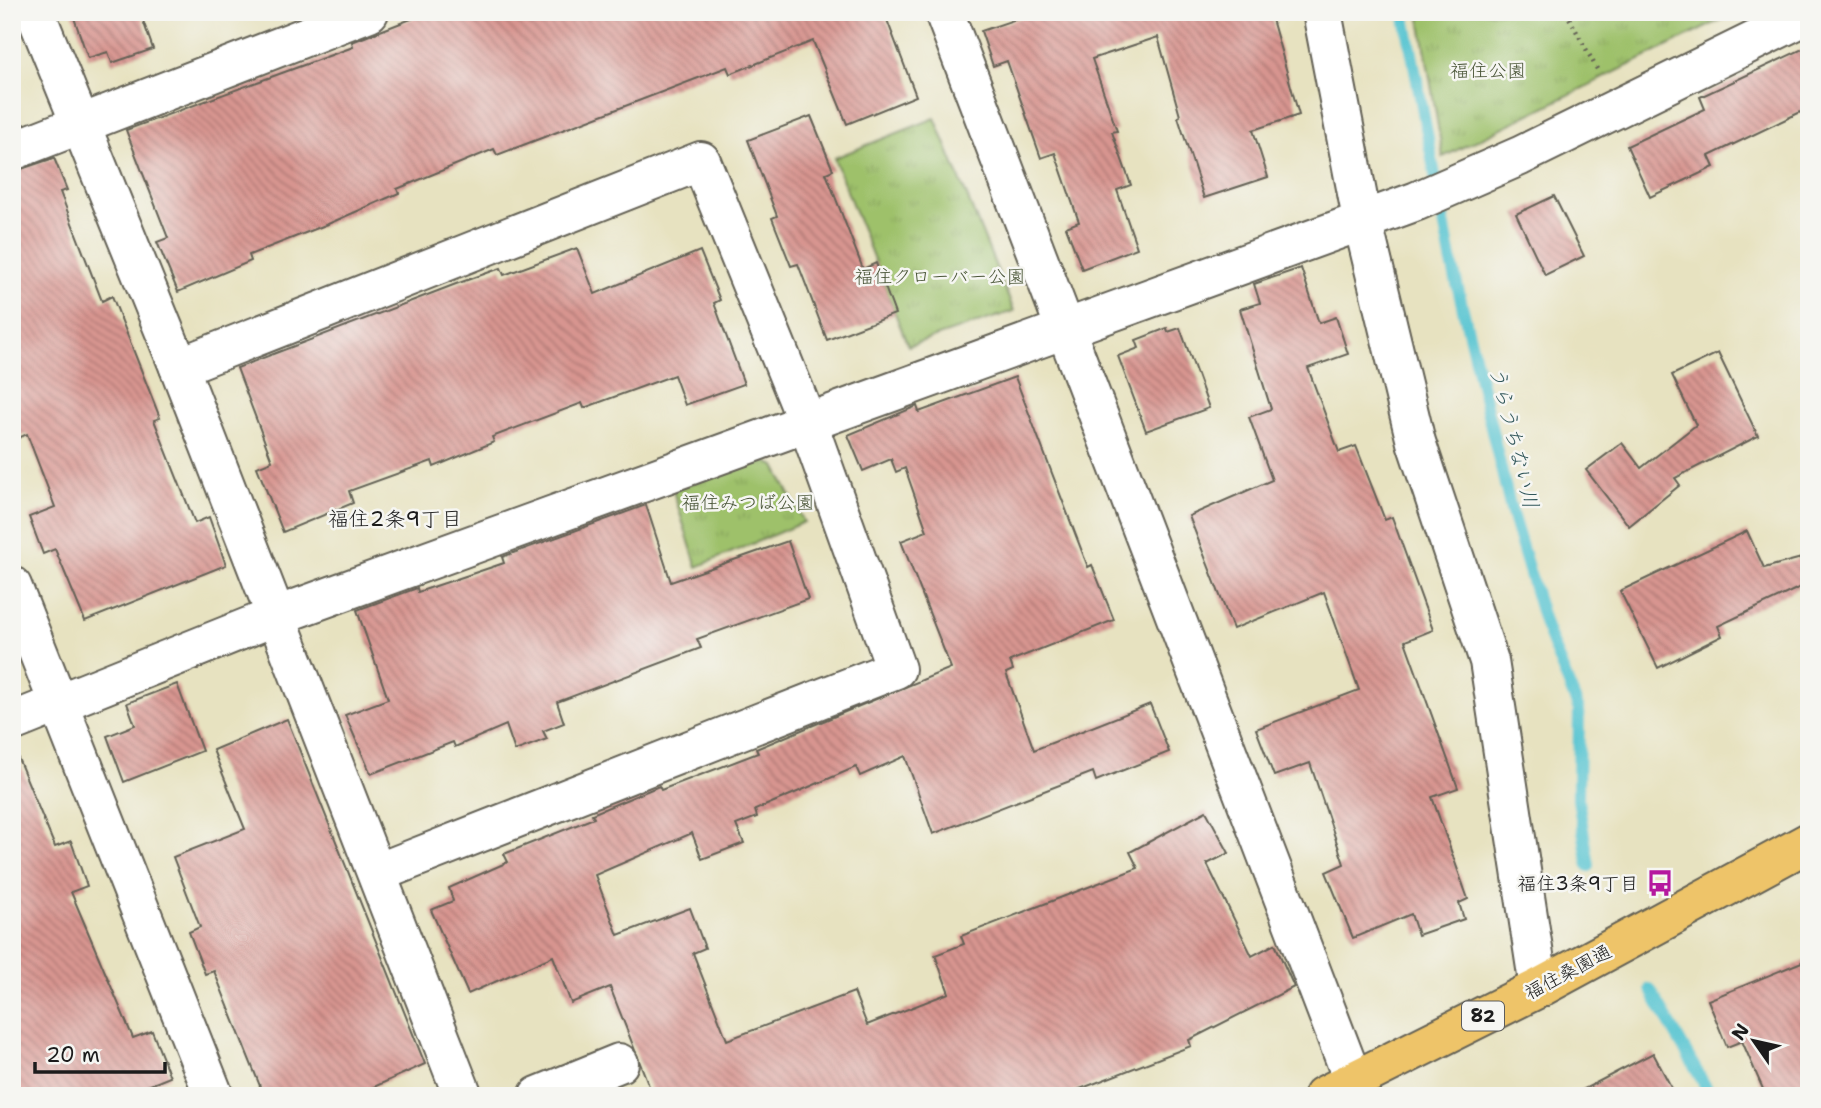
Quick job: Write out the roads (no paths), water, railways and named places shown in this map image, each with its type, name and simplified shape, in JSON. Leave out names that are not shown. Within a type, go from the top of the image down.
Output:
[{"type":"main road","name":"福住桑園通","points":[[1338,1088],[1539,988],[1809,842]]},
{"type":"street","points":[[35,12],[179,367],[463,1096]]},
{"type":"street","points":[[12,151],[80,122],[369,12]]},
{"type":"street","points":[[944,12],[1068,330],[1338,1088]]},
{"type":"street","points":[[1322,12],[1362,219],[1416,442],[1489,661],[1539,988]]},
{"type":"street","points":[[12,722],[276,616],[1417,201],[1464,178],[1520,156],[1809,14]]},
{"type":"street","points":[[179,367],[701,161],[808,424],[896,669],[377,873]]},
{"type":"street","points":[[12,586],[214,1096]]},
{"type":"street","points":[[538,1096],[619,1063]]},
{"type":"waterway","name":"うらうちない川","points":[[1404,12],[1451,259],[1511,510],[1546,628],[1579,710],[1578,799],[1589,866]]},
{"type":"waterway","name":"うらうちない川","points":[[1650,989],[1711,1096]]},
{"type":"place","name":"福住3条9丁目","points":[[1660,883]]},
{"type":"district","name":"福住2条9丁目","points":[[395,519]]},
{"type":"park label","name":"福住公園","points":[[1488,70]]},
{"type":"park label","name":"福住クローバー公園","points":[[940,276]]},
{"type":"park label","name":"福住みつば公園","points":[[748,502]]}]
